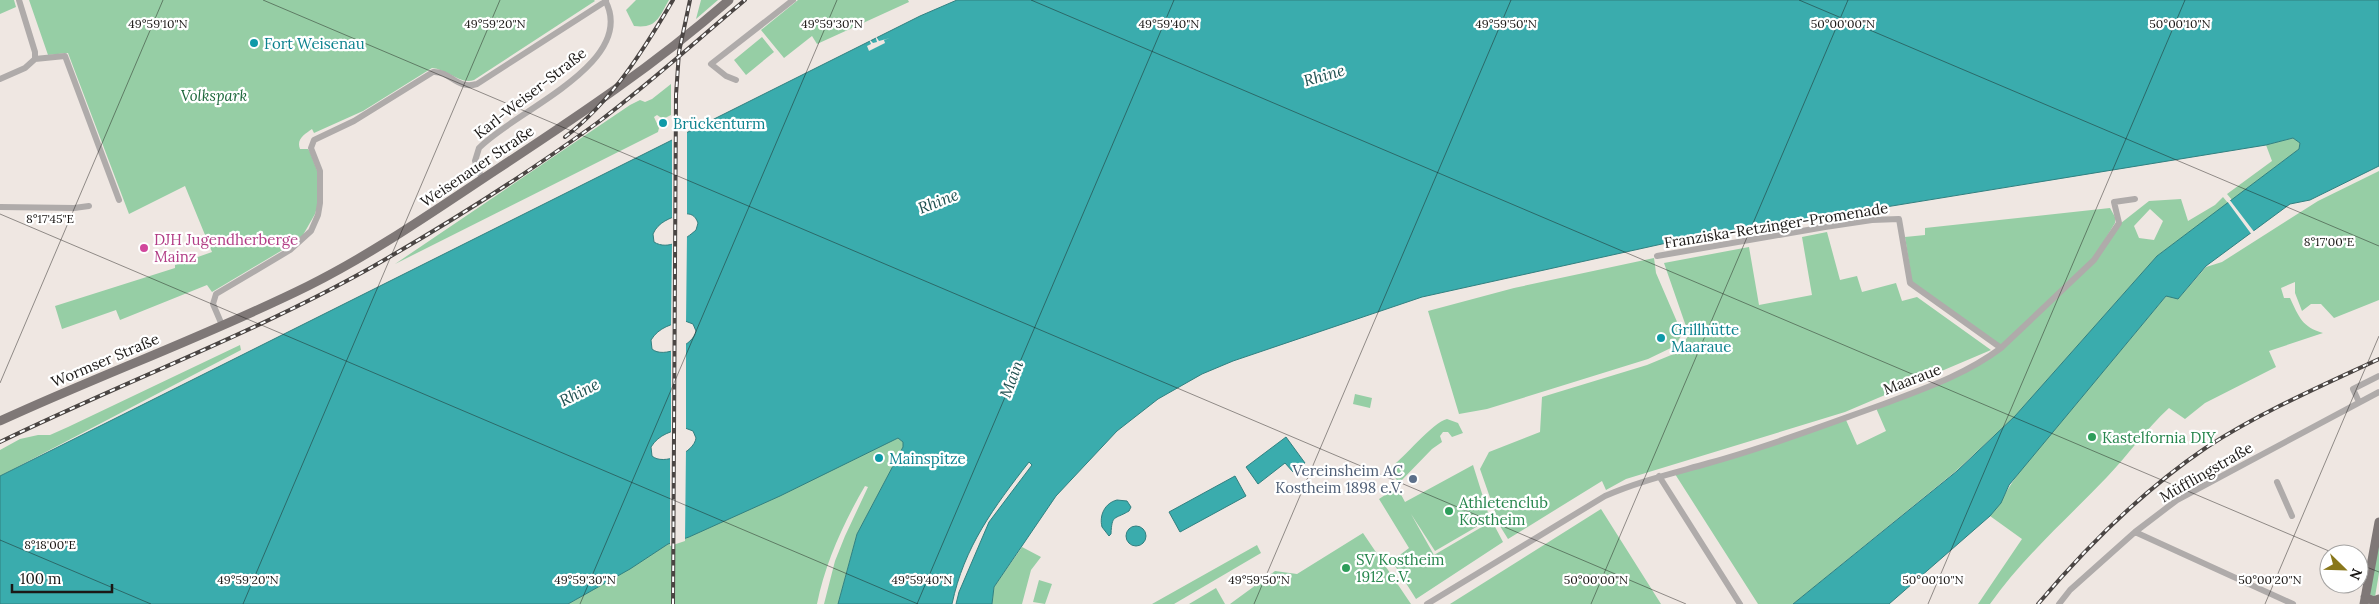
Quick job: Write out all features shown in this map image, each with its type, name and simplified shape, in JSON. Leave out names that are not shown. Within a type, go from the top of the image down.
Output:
[{"type":"main road","name":"Weisenauer Straße","points":[[222,325],[308,286],[348,264],[482,179],[625,84],[668,52],[729,0]]},
{"type":"main road","name":"Wormser Straße","points":[[0,421],[222,325]]},
{"type":"main road","points":[[2378,604],[2379,597],[2364,601],[2379,522]]},
{"type":"street","points":[[0,79],[25,68],[35,58],[36,52],[18,0]]},
{"type":"street","points":[[222,325],[214,304],[216,294],[296,246],[314,225],[320,208],[320,170],[312,148],[317,138],[354,121],[433,72],[439,72],[464,86],[477,84],[606,0]]},
{"type":"street","name":"Karl-Weiser-Straße","points":[[482,179],[475,161],[479,148],[578,75],[603,50],[610,36],[612,22],[606,0]]},
{"type":"street","points":[[736,80],[726,76],[711,64],[793,0]]},
{"type":"street","points":[[35,58],[65,56],[119,200]]},
{"type":"street","name":"Maaraue","points":[[1427,604],[1605,496],[1630,484],[1710,463],[1825,426],[1927,388],[1985,360],[2001,348],[2094,260],[2119,223],[2114,202],[2135,199]]},
{"type":"street","points":[[0,207],[74,208],[89,206]]},
{"type":"street","name":"Franziska-Retzinger-Promenade","points":[[1657,256],[1825,227],[1872,220],[1899,219],[1910,283],[2001,348]]},
{"type":"street","points":[[2359,402],[2353,389],[2379,376]]},
{"type":"street","name":"Müfflingstraße","points":[[2059,604],[2070,590],[2135,532],[2177,500],[2379,392]]},
{"type":"street","points":[[1659,476],[1740,604]]},
{"type":"street","points":[[2277,482],[2292,516]]},
{"type":"street","points":[[2135,532],[2293,604]]},
{"type":"green space","points":[[0,0],[14,0],[16,7],[0,14]]},
{"type":"green space","name":"Volkspark","points":[[29,0],[595,1],[474,80],[459,79],[432,68],[363,111],[314,133],[312,129],[302,137],[299,142],[300,149],[308,149],[318,173],[318,204],[315,214],[303,235],[296,242],[212,292],[207,285],[120,320],[116,310],[62,329],[55,306],[175,268],[175,265],[212,252],[185,186],[129,214],[68,53],[48,55]]},
{"type":"green space","points":[[636,0],[669,0],[653,24],[634,26],[626,10]]},
{"type":"green space","points":[[701,0],[718,0],[696,19]]},
{"type":"green space","points":[[798,0],[908,0],[909,2],[817,44],[812,36],[784,58],[761,30]]},
{"type":"green space","points":[[762,37],[774,52],[746,75],[734,60]]},
{"type":"green space","points":[[671,84],[671,115],[663,119],[657,115],[654,117],[659,128],[658,132],[395,264],[630,105],[640,100],[645,102],[652,99]]},
{"type":"green space","points":[[2293,138],[2300,143],[2299,149],[2232,200],[2227,194],[2272,161],[2266,145]]},
{"type":"green space","points":[[2379,171],[2379,300],[2334,318],[2321,304],[2311,304],[2302,311],[2295,293],[2295,282],[2281,288],[2284,298],[2290,298],[2302,320],[2310,328],[2323,333],[2269,351],[2276,367],[2205,403],[2185,419],[2169,408],[2107,477],[2031,554],[1990,604],[1978,604],[2022,539],[1990,516],[2021,470],[2167,295],[2178,299],[2206,267],[2222,262],[2318,201]]},
{"type":"green space","points":[[2223,197],[2228,203],[2157,256],[2015,416],[1956,471],[1793,604],[1758,604],[1675,474],[1846,420],[1857,445],[1886,431],[1876,408],[1985,360],[2094,260],[2121,223],[2149,201],[2181,199],[2188,221],[2215,205]],"holes":[[[2150,209],[2163,221],[2154,240],[2139,238],[2134,226]]]},
{"type":"green space","points":[[2110,208],[2115,217],[2115,223],[2092,261],[2000,346],[1912,282],[1905,237],[1925,235],[1925,228]]},
{"type":"green space","points":[[1827,232],[1840,280],[1857,276],[1862,292],[1896,283],[1902,301],[1917,297],[1991,350],[1845,412],[1626,479],[1606,490],[1602,481],[1508,539],[1500,526],[1480,469],[1489,452],[1540,432],[1542,397],[1647,365],[1676,353],[1689,335],[1664,263],[1749,247],[1759,305],[1812,295],[1802,237]]},
{"type":"green space","points":[[1654,258],[1656,273],[1681,331],[1681,336],[1675,346],[1648,359],[1487,409],[1459,414],[1428,311],[1514,288]]},
{"type":"green space","points":[[240,345],[241,350],[0,476],[0,450],[20,439],[38,435],[50,435]]},
{"type":"green space","points":[[1355,394],[1372,398],[1370,408],[1353,404]]},
{"type":"green space","points":[[1447,419],[1458,423],[1463,433],[1452,437],[1448,432],[1443,432],[1440,436],[1442,442],[1432,449],[1399,483],[1389,469],[1426,433]]},
{"type":"green space","name":"Mainspitze","points":[[898,438],[903,442],[903,447],[857,534],[838,604],[824,604],[835,561],[868,487],[865,486],[836,543],[820,589],[817,604],[568,604],[668,544],[689,537]]},
{"type":"green space","points":[[1473,465],[1490,519],[1435,551],[1411,514],[1434,555],[1492,521],[1503,542],[1416,599],[1392,561],[1409,548],[1379,499],[1397,487],[1405,502]]},
{"type":"green space","points":[[1601,509],[1661,604],[1450,604]]},
{"type":"green space","name":"SV Kostheim 1912 e.V.","points":[[1363,533],[1411,604],[1230,604],[1275,571],[1297,574]]},
{"type":"green space","points":[[2379,539],[2379,573],[2375,597],[2369,594]]},
{"type":"green space","points":[[1257,545],[1261,553],[1174,604],[1152,604]]},
{"type":"green space","points":[[1022,547],[1041,557],[1031,570],[1022,604],[992,604],[994,587]]},
{"type":"green space","points":[[1039,580],[1052,584],[1045,604],[1033,602]]},
{"type":"green space","points":[[1216,588],[1225,604],[1189,604]]},
{"type":"water","points":[[957,0],[2379,0],[2379,166],[2310,200],[2290,204],[2206,266],[2178,299],[2166,296],[2009,485],[2001,503],[1990,516],[1889,604],[1793,604],[1957,471],[2015,416],[2157,256],[2299,149],[2300,143],[2293,138],[2266,145],[1671,242],[1422,297],[1233,361],[1202,374],[1158,399],[1117,431],[1056,496],[994,587],[992,604],[956,604],[959,592],[989,522],[1032,465],[1029,462],[992,512],[972,546],[957,583],[952,604],[838,604],[857,534],[903,447],[903,442],[898,438],[780,496],[689,537],[668,544],[630,569],[568,604],[0,604],[0,476],[920,16]],"holes":[[[682,214],[690,214],[696,218],[698,223],[696,230],[671,245],[654,242],[653,234],[658,226]],[[685,321],[693,324],[696,331],[690,341],[677,349],[657,352],[652,349],[651,340],[666,327]],[[685,428],[693,431],[696,438],[690,449],[684,453],[670,459],[657,459],[652,456],[651,447],[666,434]]]},
{"type":"water","points":[[1286,437],[1305,463],[1293,472],[1285,463],[1258,484],[1246,467]]},
{"type":"water","points":[[1235,476],[1246,496],[1180,532],[1169,512]]},
{"type":"water","points":[[1117,500],[1127,501],[1131,507],[1129,511],[1113,520],[1109,536],[1102,527],[1101,518],[1106,507]]},
{"type":"water","points":[[1136,526],[1143,529],[1146,536],[1143,543],[1136,546],[1129,543],[1126,536],[1129,529]]},
{"type":"pier","points":[[875,35],[879,41],[890,38],[884,40],[885,43],[869,51],[867,46],[871,44],[869,39],[873,43],[877,42]]},
{"type":"pier","points":[[687,130],[687,216],[672,220],[672,137]]},
{"type":"pier","points":[[2229,199],[2255,233],[2252,235],[2227,201]]},
{"type":"pier","points":[[687,234],[686,324],[671,327],[672,242]]},
{"type":"pier","points":[[686,341],[686,431],[671,434],[671,348]]},
{"type":"pier","points":[[686,448],[685,541],[670,546],[670,456]]},
{"type":"railway","points":[[565,137],[582,123],[612,91],[638,56],[673,0]]},
{"type":"railway","points":[[673,604],[676,95],[679,52],[690,0]]},
{"type":"railway","points":[[0,442],[281,314],[401,250],[514,180],[597,123],[745,0]]},
{"type":"railway","points":[[2038,604],[2096,540],[2138,500],[2183,464],[2248,422],[2379,359]]},
{"type":"place","name":"Fort Weisenau","points":[[254,43]]},
{"type":"place","name":"Brückenturm","points":[[663,123]]},
{"type":"place","name":"DJH Jugendherberge Mainz","points":[[144,248]]},
{"type":"place","name":"Grillhütte Maaraue","points":[[1661,338]]},
{"type":"place","name":"Kastelfornia DIY","points":[[2092,437]]},
{"type":"place","name":"Mainspitze","points":[[879,458]]},
{"type":"place","name":"Vereinsheim AC Kostheim 1898 e.V.","points":[[1413,479]]},
{"type":"place","name":"Athletenclub Kostheim","points":[[1449,511]]},
{"type":"place","name":"SV Kostheim 1912 e.V.","points":[[1346,568]]},
{"type":"water label","name":"Rhine","points":[[1324,75]]},
{"type":"water label","name":"Rhine","points":[[938,201]]},
{"type":"water label","name":"Main","points":[[1011,379]]},
{"type":"water label","name":"Rhine","points":[[579,392]]}]
